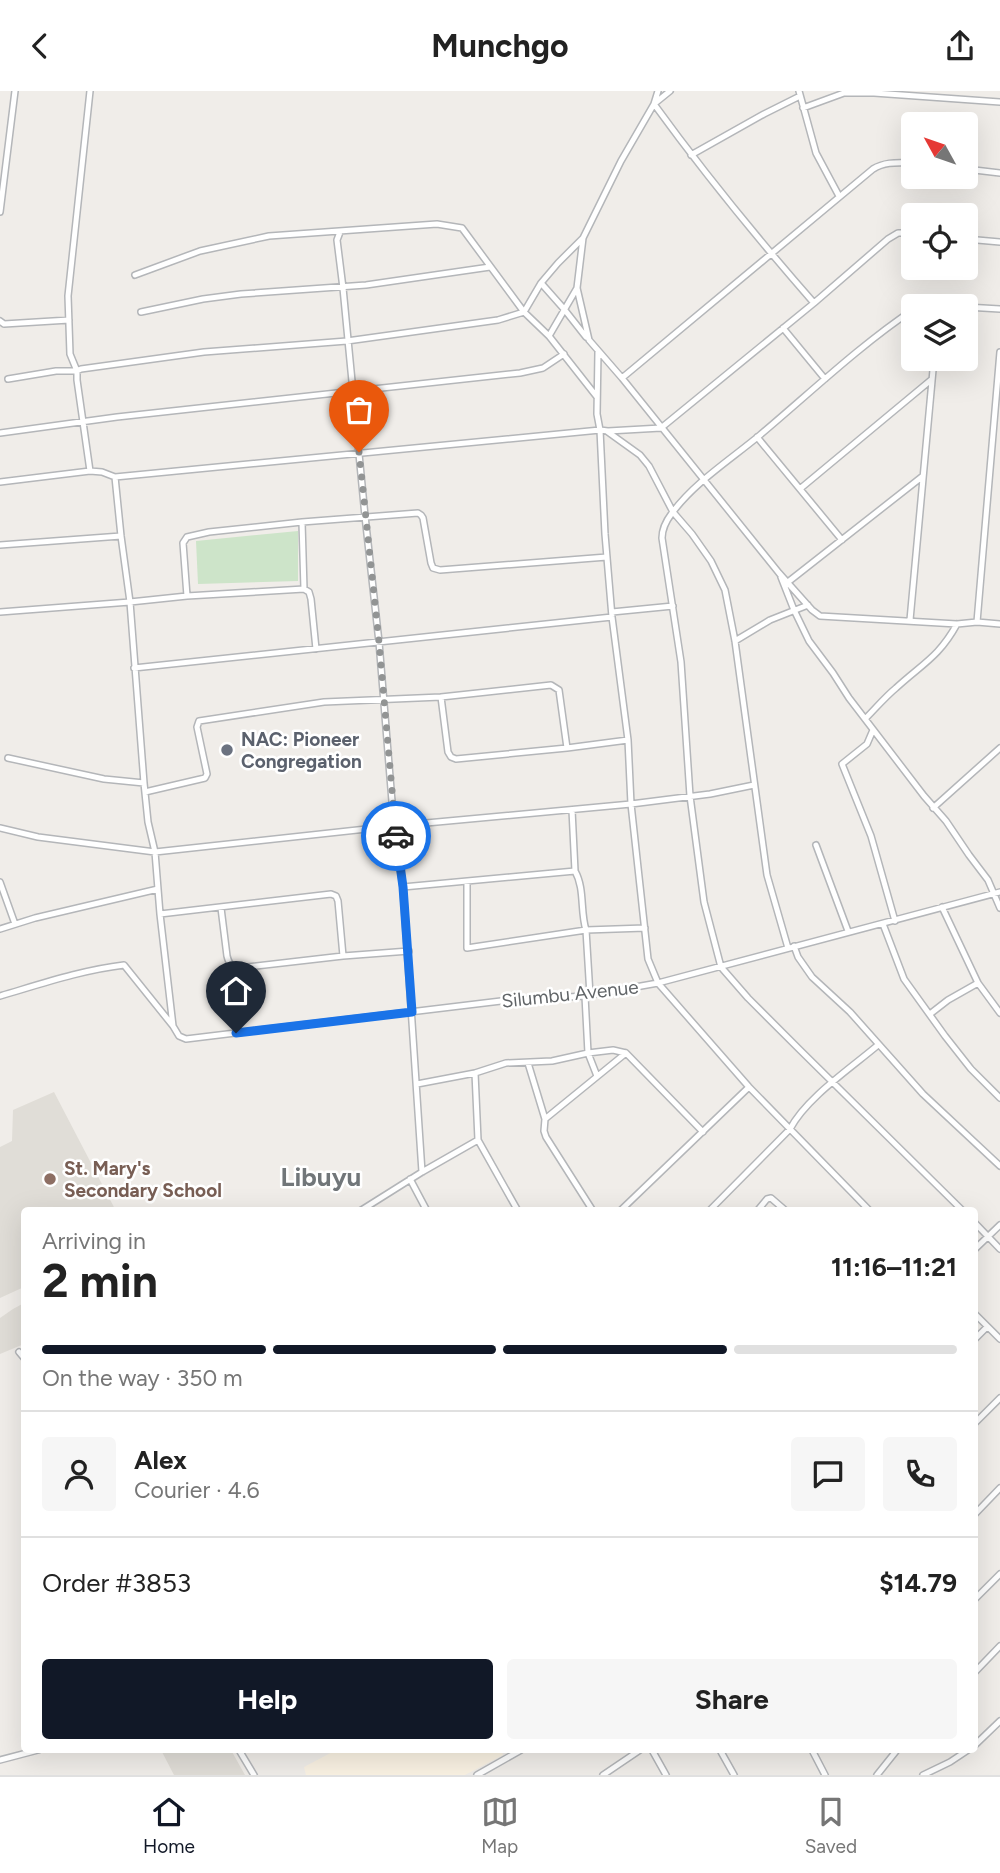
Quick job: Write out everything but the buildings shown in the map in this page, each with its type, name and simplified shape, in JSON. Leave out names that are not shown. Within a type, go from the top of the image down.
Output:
[{"type":"street","points":[[0,212],[15,91]]},
{"type":"street","points":[[90,91],[68,296],[70,354],[77,371],[90,471]]},
{"type":"street","points":[[8,379],[183,355],[347,341],[498,320],[524,312],[541,283],[583,238],[621,161],[654,104],[657,91]]},
{"type":"street","points":[[654,104],[670,91]]},
{"type":"street","points":[[803,108],[844,92],[1000,102]]},
{"type":"street","points":[[691,155],[800,94],[816,153],[839,196]]},
{"type":"street","points":[[654,104],[691,155],[814,303]]},
{"type":"street","points":[[622,378],[839,196],[881,164],[901,162]]},
{"type":"street","points":[[978,170],[1000,173]]},
{"type":"street","points":[[135,275],[200,251],[269,236],[437,224],[462,228],[524,312],[549,336],[597,397]]},
{"type":"street","points":[[340,232],[337,240],[379,642],[394,826],[409,951],[422,1172]]},
{"type":"street","points":[[0,482],[90,471],[115,477],[600,430],[661,428],[888,239],[901,233]]},
{"type":"street","points":[[583,238],[577,288],[589,340]]},
{"type":"street","points":[[978,240],[1000,242]]},
{"type":"street","points":[[141,312],[241,294],[343,288],[489,267]]},
{"type":"street","points":[[541,283],[622,378],[786,583],[820,615],[957,624],[1000,624]]},
{"type":"street","points":[[549,336],[577,288]]},
{"type":"street","points":[[978,308],[1000,309]]},
{"type":"street","points":[[901,319],[704,480],[673,512],[662,531],[685,701],[690,796],[704,902],[721,967],[757,1007],[959,1207]]},
{"type":"street","points":[[0,321],[4,324],[69,320]]},
{"type":"street","points":[[783,328],[825,379]]},
{"type":"street","points":[[598,352],[597,414],[607,557],[628,740],[631,804],[648,959],[658,983],[749,1087],[866,1207]]},
{"type":"street","points":[[976,622],[1000,352]]},
{"type":"street","points":[[0,433],[131,415],[353,393],[533,371],[543,368],[564,354]]},
{"type":"street","points":[[910,620],[932,371]]},
{"type":"street","points":[[801,488],[931,380]]},
{"type":"street","points":[[608,431],[634,450],[649,466],[673,512],[692,534],[719,575],[725,590],[735,641],[766,875],[791,947],[812,977],[850,1012],[923,1094],[1000,1166]]},
{"type":"street","points":[[757,437],[842,540]]},
{"type":"street","points":[[786,583],[923,476]]},
{"type":"street","points":[[115,477],[130,602],[148,822],[155,852],[173,1026]]},
{"type":"street","points":[[187,596],[183,543],[187,537],[302,521],[418,513],[421,515],[431,563],[433,568],[439,570],[607,557]]},
{"type":"street","points":[[302,521],[304,589]]},
{"type":"street","points":[[0,545],[121,536]]},
{"type":"street","points":[[786,583],[794,610],[809,641],[873,730],[946,821],[997,893],[1000,908]]},
{"type":"street","points":[[0,612],[304,589],[309,592],[311,599],[316,649]]},
{"type":"street","points":[[735,641],[770,619],[808,605]]},
{"type":"street","points":[[134,669],[673,606]]},
{"type":"street","points":[[865,719],[895,688],[939,651],[957,624]]},
{"type":"street","points":[[145,792],[205,778],[197,727],[199,721],[324,702],[441,697],[551,685],[559,690],[561,695],[567,748]]},
{"type":"street","points":[[441,697],[448,753],[456,759],[628,740]]},
{"type":"street","points":[[873,730],[867,744],[842,764],[874,847],[895,921]]},
{"type":"street","points":[[933,808],[1000,748]]},
{"type":"street","points":[[8,758],[104,779],[144,783]]},
{"type":"street","points":[[0,828],[38,837],[155,852],[631,804],[754,785]]},
{"type":"street","points":[[572,810],[575,871],[579,879],[582,917],[586,930],[589,1053],[597,1076]]},
{"type":"street","points":[[816,845],[848,931]]},
{"type":"street","points":[[403,887],[575,871]]},
{"type":"street","points":[[0,881],[15,924]]},
{"type":"street","points":[[467,881],[467,948],[586,930],[645,928]]},
{"type":"street","points":[[0,929],[158,889]]},
{"type":"street","name":"Silumbu Avenue","points":[[173,1026],[179,1036],[186,1039],[501,1001],[587,995],[658,983],[997,893]]},
{"type":"street","points":[[160,914],[336,895],[343,956]]},
{"type":"street","points":[[942,907],[978,983],[1000,1013]]},
{"type":"street","points":[[221,908],[227,956],[233,967],[409,951]]},
{"type":"street","points":[[883,924],[904,979],[971,1069],[1000,1098]]},
{"type":"street","points":[[0,996],[111,966],[124,965],[173,1026]]},
{"type":"street","points":[[930,1014],[978,983]]},
{"type":"street","points":[[713,1207],[790,1129],[808,1104],[878,1045]]},
{"type":"street","points":[[416,1084],[475,1073],[506,1063],[552,1061],[614,1050],[625,1053],[703,1132]]},
{"type":"street","points":[[545,1119],[625,1053]]},
{"type":"street","points":[[528,1063],[545,1119],[544,1131],[591,1207]]},
{"type":"street","points":[[475,1073],[478,1140],[515,1207]]},
{"type":"street","points":[[624,1207],[749,1087]]},
{"type":"street","points":[[366,1207],[478,1140]]},
{"type":"street","points":[[410,1179],[425,1207]]},
{"type":"street","points":[[760,1207],[771,1198],[781,1207]]},
{"type":"street","points":[[978,1246],[1000,1224]]},
{"type":"street","points":[[978,1226],[1000,1249]]},
{"type":"street","points":[[978,1317],[1000,1339]]},
{"type":"street","points":[[978,1336],[987,1327]]},
{"type":"street","points":[[978,1420],[1000,1398]]},
{"type":"street","points":[[978,1511],[1000,1488]]},
{"type":"street","points":[[978,1596],[1000,1573]]},
{"type":"street","points":[[994,1579],[1000,1586]]},
{"type":"street","points":[[978,1669],[1000,1646]]},
{"type":"street","points":[[978,1742],[1000,1721]]},
{"type":"street","points":[[0,1760],[27,1753]]},
{"type":"street","points":[[241,1753],[254,1775]]},
{"type":"street","points":[[477,1775],[509,1753]]},
{"type":"street","points":[[605,1774],[636,1753]]},
{"type":"street","points":[[654,1753],[666,1775]]},
{"type":"street","points":[[722,1753],[734,1775]]},
{"type":"street","points":[[813,1753],[825,1775]]},
{"type":"street","points":[[877,1775],[895,1753]]},
{"type":"street","points":[[923,1775],[964,1753]]},
{"type":"shaded area","name":"St. Mary's Secondary School","points":[[54,1092],[114,1207],[21,1207],[21,1288],[0,1298],[0,1147],[12,1141],[13,1110]]},
{"type":"shaded area","points":[[21,1305],[21,1345],[0,1354],[0,1318]]},
{"type":"shaded area","points":[[163,1753],[233,1753],[245,1775],[174,1775]]},
{"type":"shaded area","points":[[330,1753],[503,1755],[465,1775],[306,1775],[304,1767]]},
{"type":"green space","points":[[298,531],[298,581],[198,584],[196,541]]},
{"type":"way so far","points":[[359,452],[396,836]]},
{"type":"place","name":"NAC: Pioneer Congregation","points":[[227,750]]},
{"type":"place","name":"St. Mary's Secondary School","points":[[50,1179]]},
{"type":"district","name":"Libuyu","points":[[321,1177]]},
{"type":"route","points":[[236,1033],[412,1012],[409,951],[396,836]]}]
